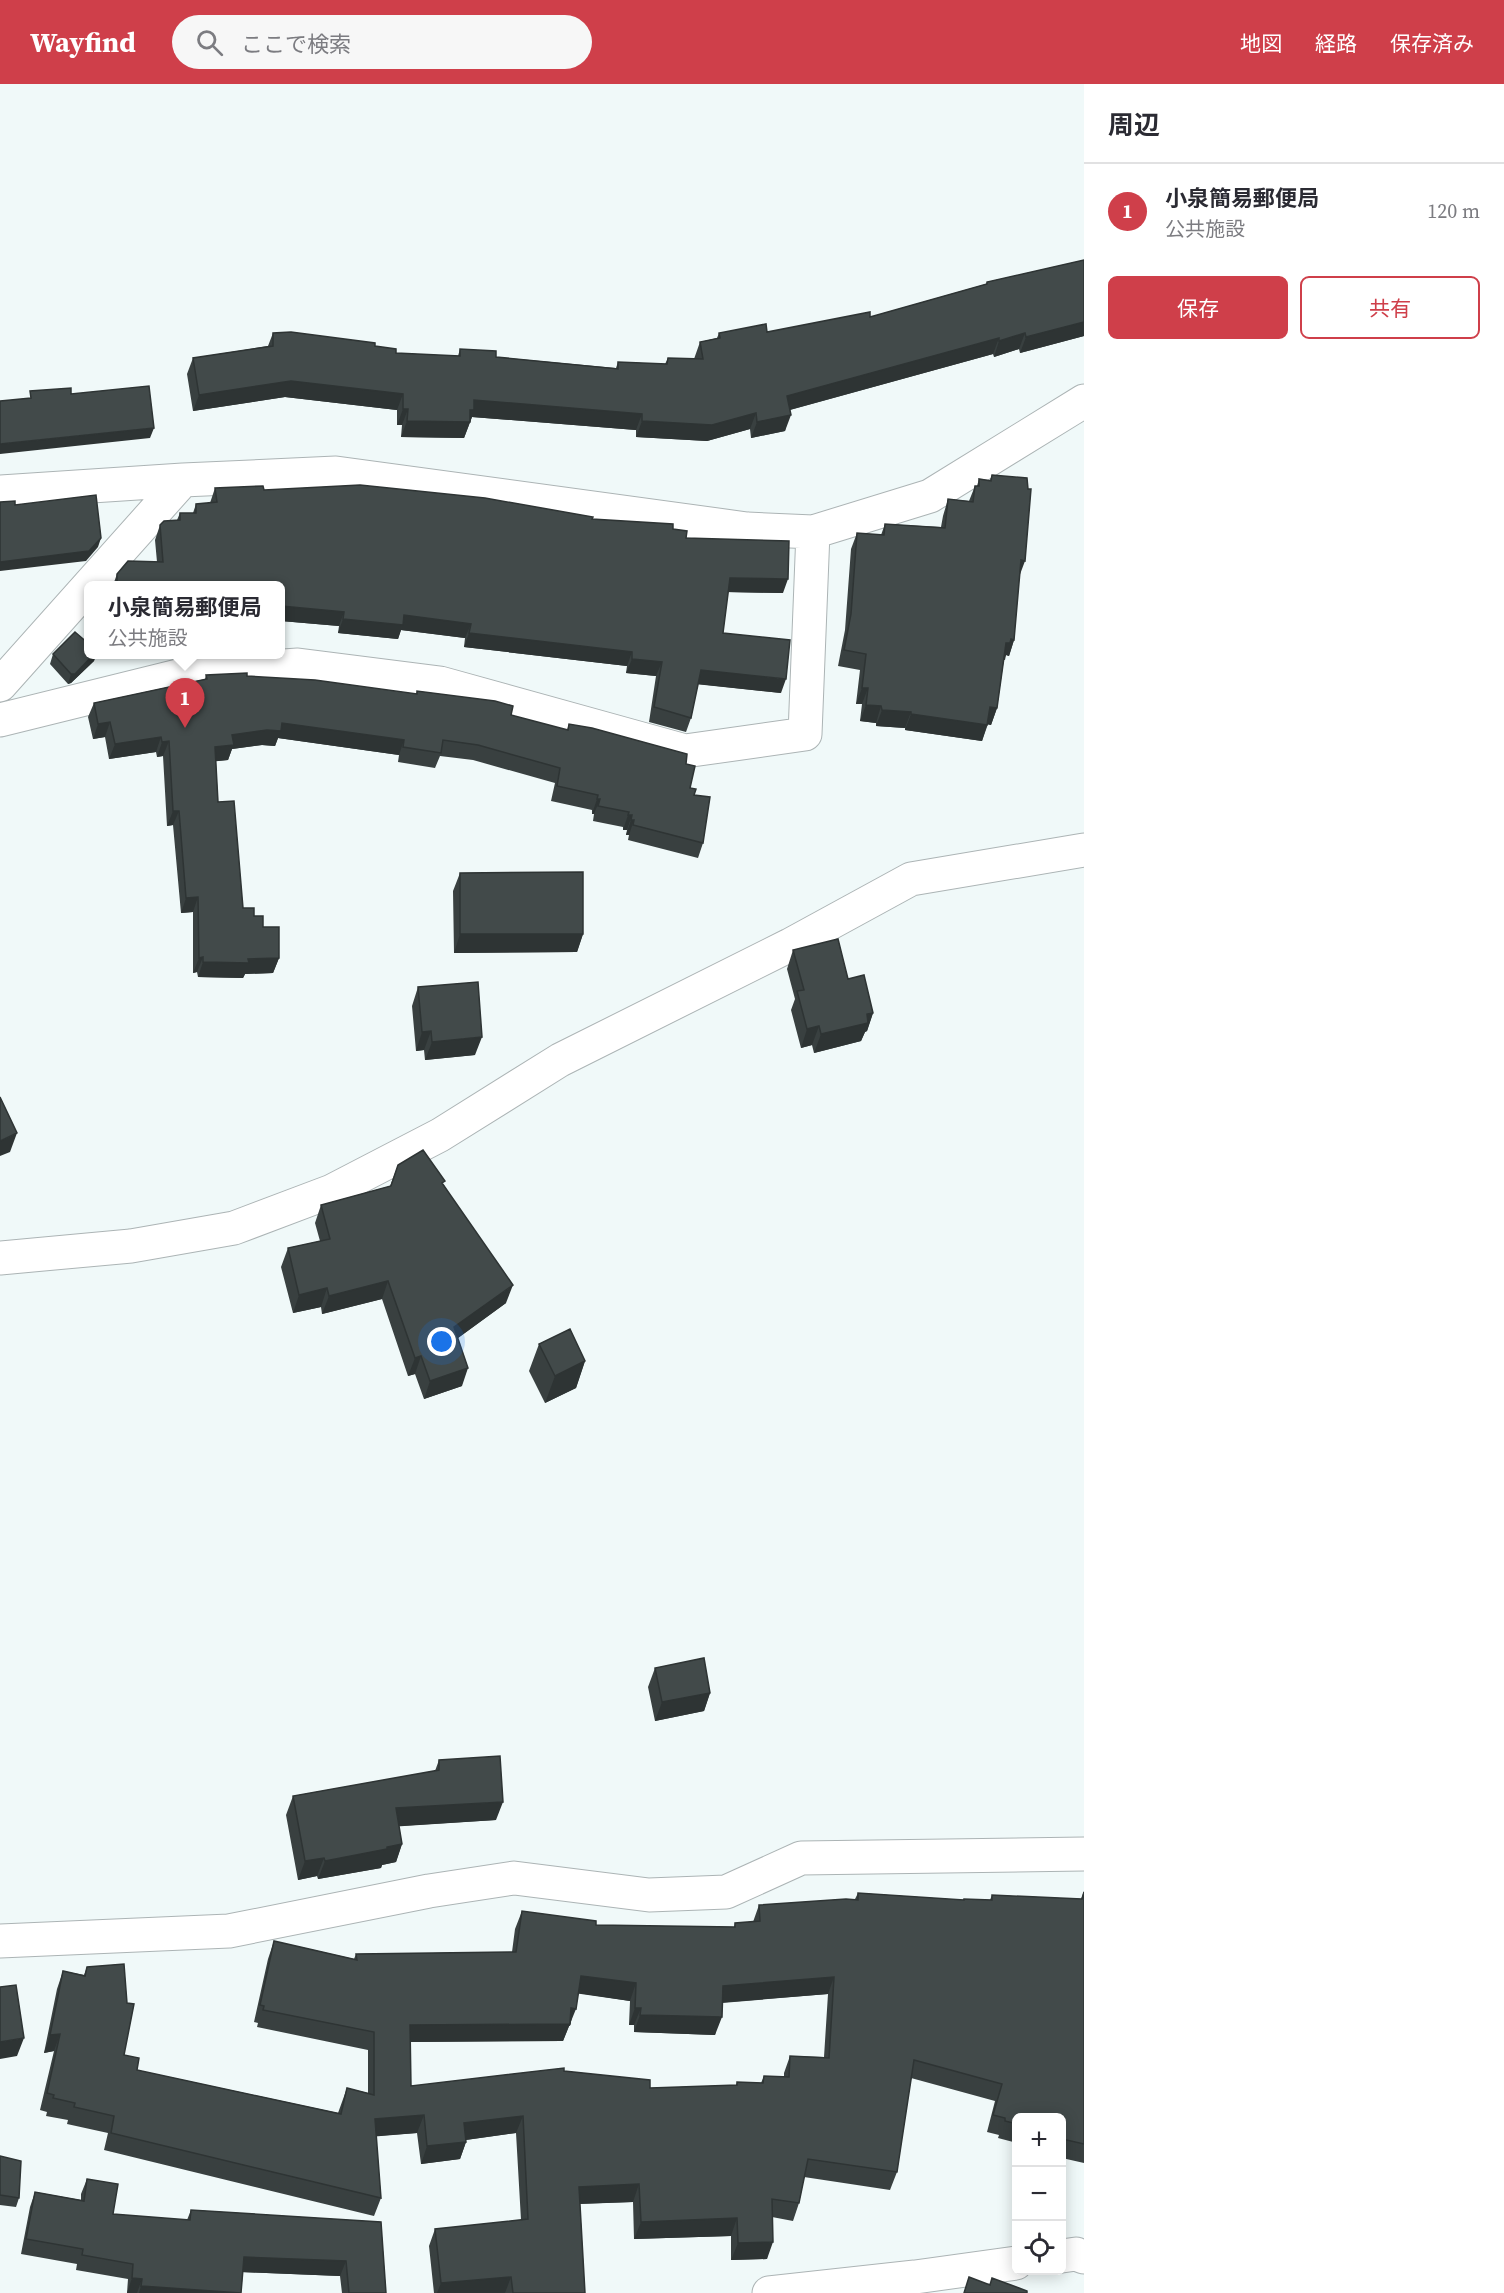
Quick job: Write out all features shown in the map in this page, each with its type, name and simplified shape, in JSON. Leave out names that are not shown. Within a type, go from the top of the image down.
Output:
[{"type":"street","points":[[0,492],[336,473],[747,529],[813,532],[930,496],[1084,401]]},
{"type":"street","points":[[93,581],[183,480]]},
{"type":"street","points":[[0,720],[194,672],[298,665],[440,683],[685,751],[805,734],[813,532]]},
{"type":"street","points":[[0,685],[84,591]]},
{"type":"street","points":[[0,1258],[131,1246],[234,1228],[332,1191],[440,1135],[560,1060],[790,945],[911,879],[1084,850]]},
{"type":"street","points":[[0,1941],[230,1931],[429,1890],[514,1878],[649,1895],[726,1892],[801,1858],[1084,1854]]},
{"type":"street","points":[[1066,2255],[1076,2254],[1084,2257]]},
{"type":"street","points":[[769,2293],[1012,2264]]},
{"type":"building","points":[[1084,260],[1084,322],[1026,337],[1025,333],[999,341],[999,338],[787,396],[791,415],[757,422],[756,413],[712,425],[642,421],[642,414],[474,400],[474,410],[470,410],[470,422],[407,421],[408,409],[403,409],[403,394],[291,381],[199,395],[193,358],[273,346],[273,333],[291,332],[375,343],[375,346],[396,349],[396,353],[460,356],[460,349],[496,351],[496,357],[618,369],[618,362],[667,364],[668,358],[703,359],[700,342],[720,338],[719,333],[766,324],[767,332],[870,312],[870,317],[987,284],[987,282]]},
{"type":"building","points":[[149,386],[154,428],[0,444],[0,401],[31,398],[30,391],[71,388],[71,394]]},
{"type":"building","points":[[992,475],[1027,478],[1028,489],[1031,489],[1025,561],[1021,560],[1014,640],[1011,639],[1010,643],[1006,643],[997,708],[990,707],[987,725],[911,714],[911,712],[882,710],[881,706],[866,705],[868,688],[862,688],[866,654],[844,650],[851,614],[857,533],[884,535],[885,524],[945,528],[948,499],[973,502],[975,486],[979,486],[979,479],[991,481]]},
{"type":"building","points":[[360,485],[485,498],[593,517],[592,519],[673,524],[673,529],[687,531],[686,538],[789,541],[788,579],[730,578],[723,633],[790,640],[786,679],[701,670],[691,718],[654,707],[662,662],[632,659],[632,652],[469,633],[471,624],[404,615],[403,625],[343,619],[344,612],[285,606],[285,581],[117,581],[117,574],[128,561],[163,562],[160,525],[164,521],[180,520],[180,513],[196,513],[196,504],[217,502],[215,488],[263,486],[264,490]]},
{"type":"building","points":[[96,495],[101,538],[89,551],[0,562],[0,502],[15,501],[15,505]]},
{"type":"building","points":[[75,632],[84,640],[84,659],[89,659],[75,674],[71,674],[53,654]]},
{"type":"building","points":[[247,673],[247,676],[315,680],[417,694],[417,691],[495,701],[513,706],[511,715],[568,730],[569,724],[592,728],[687,754],[686,764],[695,766],[690,788],[696,789],[694,795],[710,797],[703,843],[633,825],[634,820],[631,820],[632,815],[628,815],[629,812],[598,806],[600,799],[597,799],[598,795],[557,786],[560,768],[478,745],[443,740],[441,753],[403,747],[404,740],[282,723],[281,731],[267,730],[232,735],[234,745],[215,747],[218,802],[234,801],[243,908],[254,908],[254,916],[263,916],[263,927],[279,927],[279,958],[248,959],[249,963],[203,962],[203,957],[199,958],[198,897],[186,898],[179,811],[173,811],[169,741],[162,742],[161,737],[115,744],[110,722],[98,724],[94,703],[207,679],[206,675]]},
{"type":"building","points":[[583,872],[583,934],[460,934],[460,873]]},
{"type":"building","points":[[838,939],[848,979],[864,975],[873,1013],[867,1014],[868,1023],[821,1034],[819,1026],[807,1029],[797,991],[804,990],[793,950]]},
{"type":"building","points":[[478,982],[482,1037],[432,1042],[431,1031],[422,1032],[418,987]]},
{"type":"building","points":[[0,1097],[17,1133],[0,1141]]},
{"type":"building","points":[[423,1150],[445,1181],[442,1183],[513,1285],[454,1327],[468,1368],[430,1381],[421,1356],[415,1358],[388,1281],[329,1296],[327,1288],[299,1295],[288,1248],[330,1239],[321,1205],[391,1186],[398,1165]]},
{"type":"building","points":[[570,1329],[585,1361],[555,1376],[539,1344]]},
{"type":"building","points":[[704,1658],[710,1693],[662,1702],[655,1668]]},
{"type":"building","points":[[500,1756],[503,1802],[396,1808],[402,1844],[325,1861],[324,1858],[305,1861],[293,1796],[439,1770],[439,1760]]},
{"type":"building","points":[[1084,1892],[1084,2144],[1066,2140],[1066,2113],[1012,2113],[1012,2123],[1005,2121],[1005,2118],[993,2115],[1002,2084],[914,2060],[897,2172],[808,2159],[799,2203],[772,2199],[773,2242],[738,2243],[737,2218],[641,2222],[639,2184],[579,2187],[585,2293],[513,2293],[511,2277],[441,2283],[435,2229],[528,2219],[523,2116],[464,2123],[466,2142],[427,2146],[424,2115],[375,2119],[381,2198],[111,2133],[114,2116],[74,2107],[75,2103],[53,2098],[54,2095],[47,2093],[60,2034],[50,2035],[63,1971],[85,1976],[87,1967],[124,1964],[127,2003],[134,2004],[124,2055],[139,2058],[137,2070],[341,2114],[347,2088],[374,2095],[374,2032],[263,2010],[264,2006],[260,2005],[274,1941],[357,1960],[356,1954],[516,1952],[522,1911],[596,1921],[596,1925],[735,1927],[735,1923],[760,1921],[759,1905],[858,1900],[858,1893],[964,1900],[992,1900],[992,1895],[1082,1899]],"holes":[[[581,1976],[636,1983],[635,2008],[641,2008],[640,2015],[722,2017],[723,1986],[834,1977],[829,2058],[790,2056],[789,2077],[764,2076],[763,2083],[737,2082],[737,2085],[650,2088],[650,2080],[564,2071],[564,2068],[411,2086],[410,2025],[570,2024],[571,2008],[576,2009]]]},
{"type":"building","points":[[16,1985],[24,2038],[0,2042],[0,1987]]},
{"type":"building","points":[[0,2156],[21,2161],[19,2198],[0,2195]]},
{"type":"building","points":[[87,2179],[118,2184],[113,2214],[190,2220],[191,2210],[381,2222],[386,2293],[349,2293],[346,2261],[244,2257],[241,2293],[141,2286],[142,2279],[132,2278],[133,2264],[82,2255],[83,2249],[26,2239],[35,2192],[84,2201]]},
{"type":"building","points":[[969,2277],[990,2285],[992,2278],[1027,2291],[1027,2293],[964,2293]]},
{"type":"place","name":"小泉簡易郵便局","points":[[185,728]]}]
